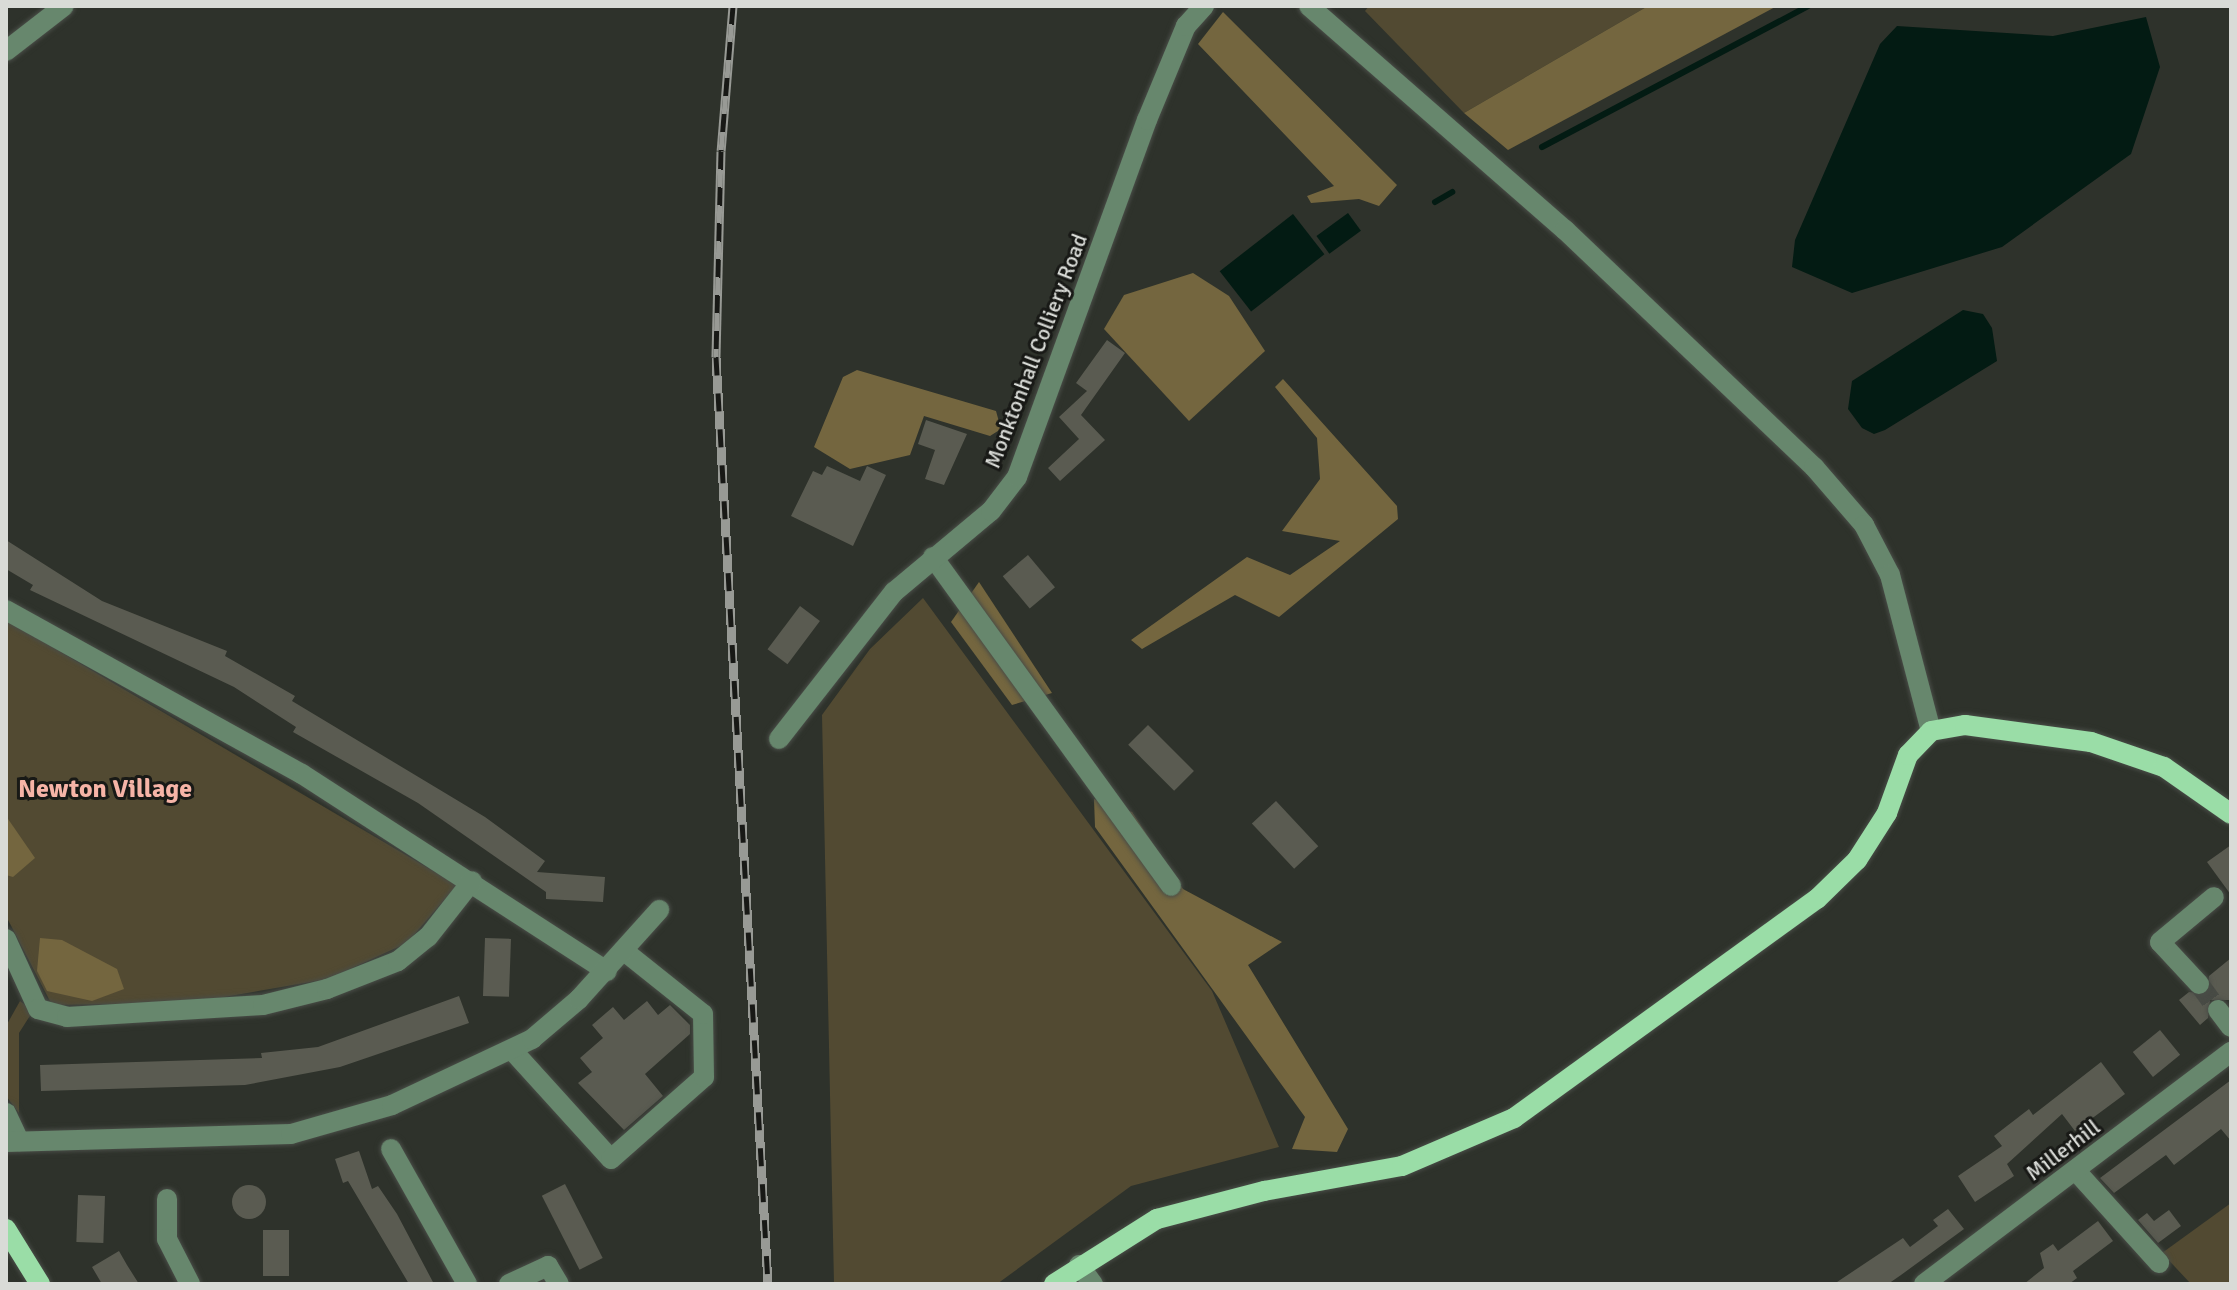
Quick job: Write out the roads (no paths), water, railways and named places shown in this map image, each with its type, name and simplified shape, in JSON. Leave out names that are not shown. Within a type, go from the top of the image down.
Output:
[{"type":"main road","points":[[1054,1284],[1079,1265],[1157,1219],[1264,1191],[1402,1166],[1514,1118],[1817,899],[1857,860],[1887,813],[1908,755],[1931,731],[1965,725],[2117,749],[2164,767],[2231,814]]},
{"type":"main road","points":[[6,1229],[40,1284]]},
{"type":"street","points":[[6,51],[64,6]]},
{"type":"street","name":"Monktonhall Colliery Road","points":[[779,739],[851,641],[933,557],[991,511],[1017,477],[1147,120],[1186,26],[1204,6]]},
{"type":"street","points":[[1309,6],[1543,210],[1814,467],[1864,525],[1890,575],[1931,731]]},
{"type":"street","points":[[933,557],[1171,886]]},
{"type":"street","points":[[6,610],[302,774],[607,971]]},
{"type":"street","points":[[6,939],[38,1009],[67,1017],[263,1005],[327,989],[398,961],[428,937],[472,881]]},
{"type":"street","points":[[2199,984],[2160,942],[2214,897]]},
{"type":"street","points":[[6,1113],[12,1142],[291,1134],[392,1105],[512,1050],[607,971],[659,910]]},
{"type":"street","points":[[512,1050],[611,1159],[704,1077],[703,1014],[624,951]]},
{"type":"street","points":[[2218,1010],[2231,1027]]},
{"type":"street","name":"Millerhill","points":[[1924,1284],[2231,1052]]},
{"type":"street","points":[[391,1149],[467,1284]]},
{"type":"street","points":[[2076,1171],[2159,1263]]},
{"type":"street","points":[[167,1199],[167,1239],[190,1284]]},
{"type":"street","points":[[1079,1265],[1093,1284]]},
{"type":"street","points":[[509,1284],[548,1266],[559,1284]]},
{"type":"waterway","points":[[1542,147],[1808,6]]},
{"type":"waterway","points":[[1435,202],[1452,192]]},
{"type":"tunnel","points":[[2199,984],[2218,1010]]},
{"type":"railway","points":[[733,6],[721,151],[716,357],[768,1284]]},
{"type":"district","name":"Newton Village","points":[[105,790]]}]
